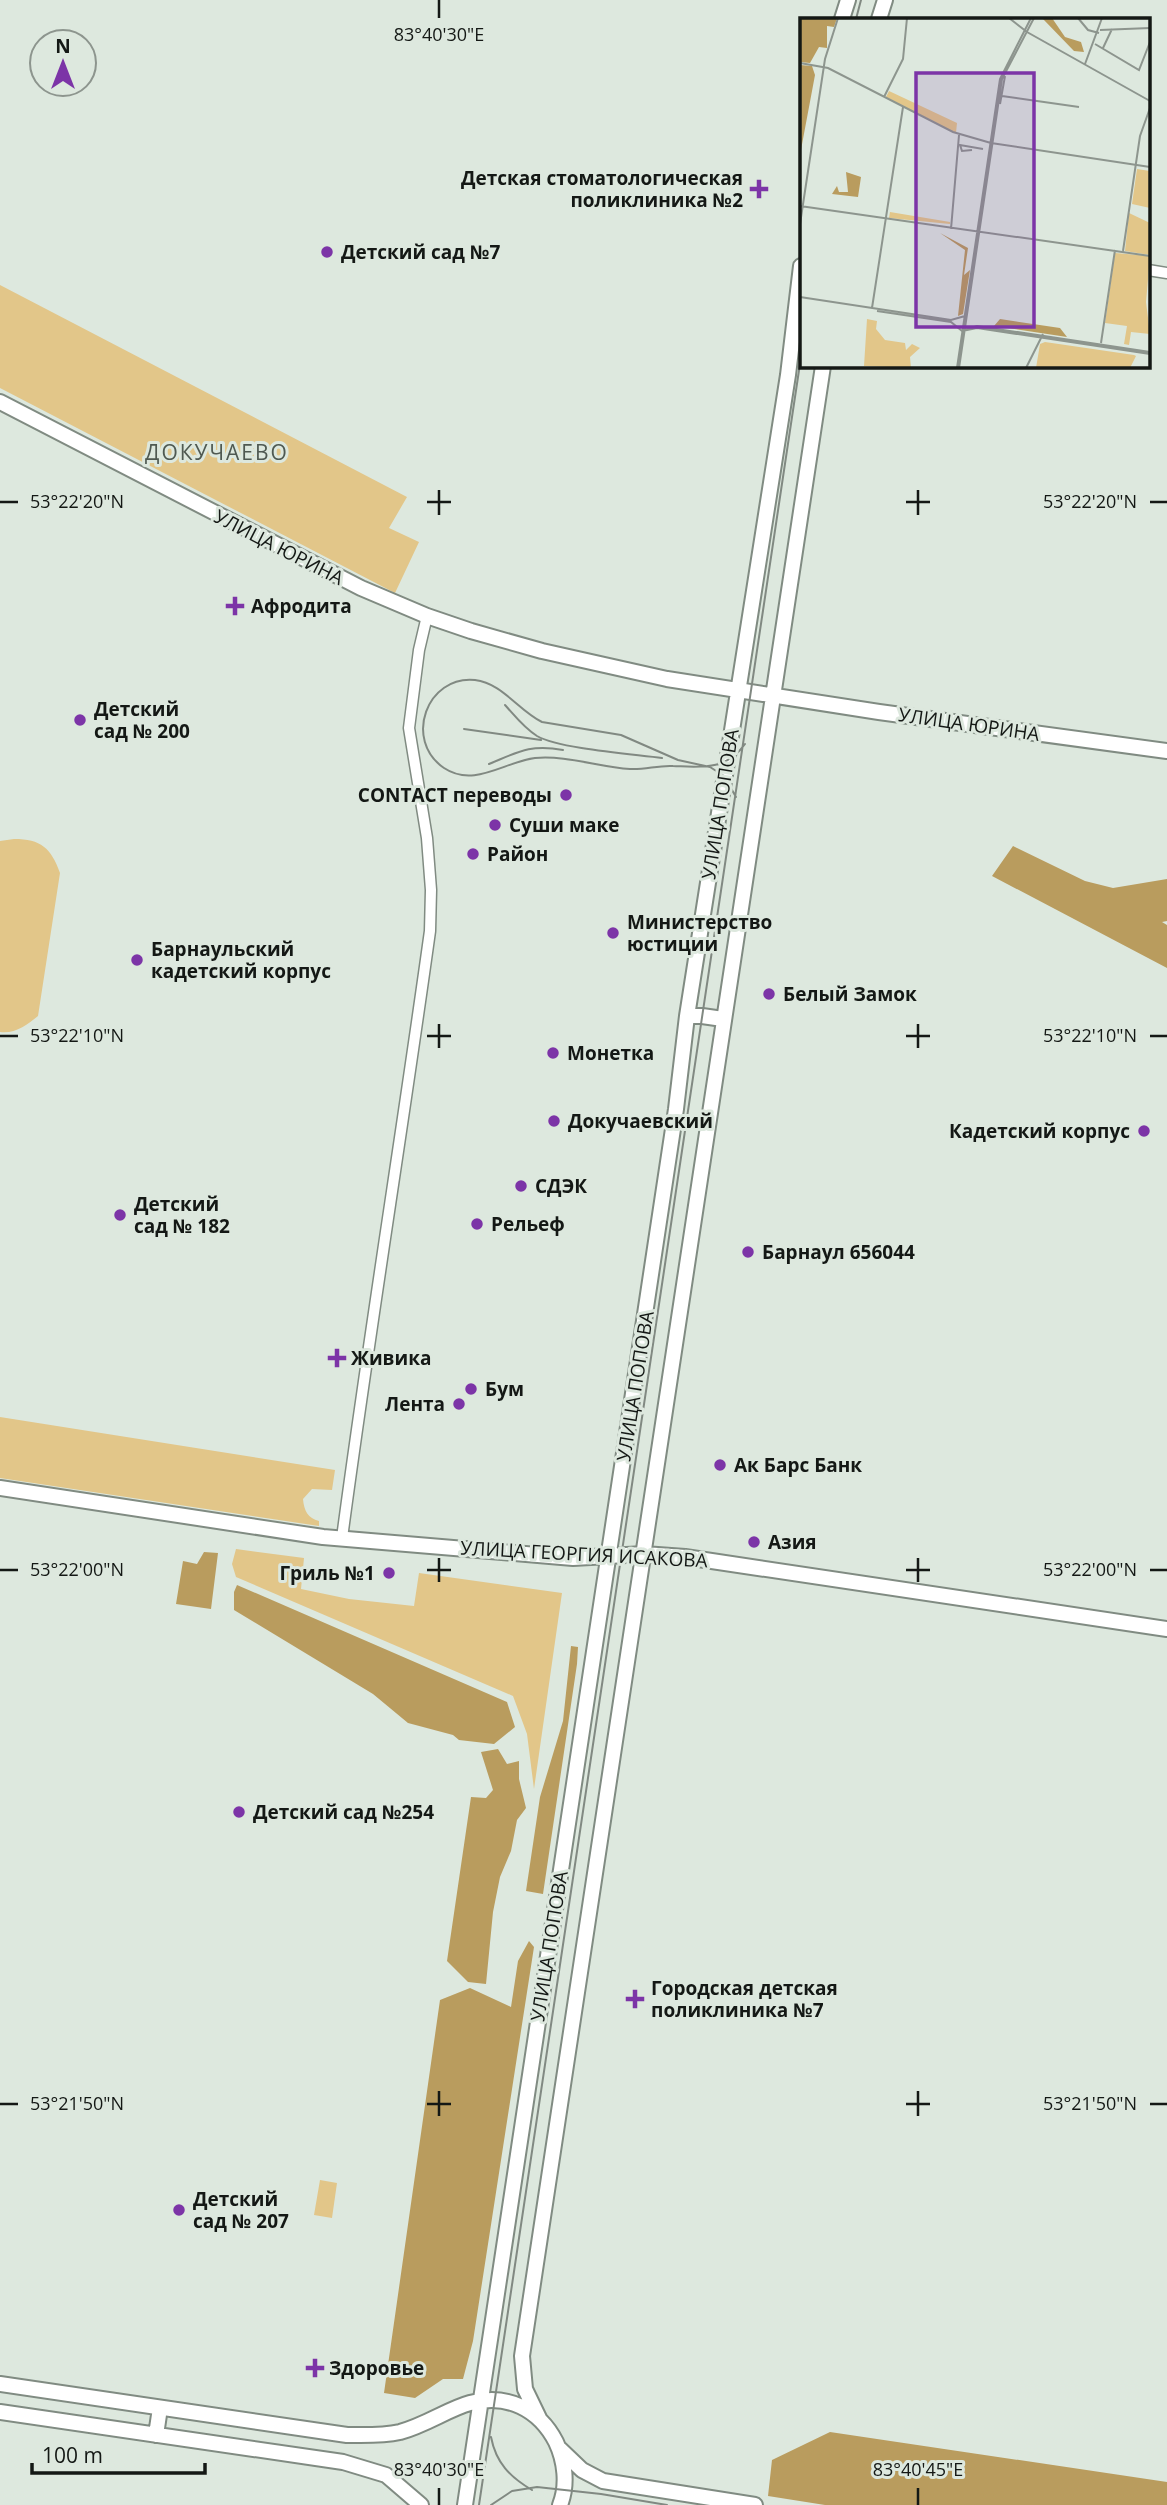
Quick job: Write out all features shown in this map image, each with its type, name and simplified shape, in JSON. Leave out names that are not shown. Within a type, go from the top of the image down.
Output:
[{"type":"main road","points":[[842,18],[848,0]]},
{"type":"main road","points":[[879,18],[886,0]]},
{"type":"main road","name":"УЛИЦА ПОПОВА","points":[[465,2505],[675,1121],[687,1016],[788,375],[800,274]]},
{"type":"main road","name":"УЛИЦА ПОПОВА","points":[[559,2448],[539,2418],[525,2389],[522,2356],[695,1225],[723,1019],[822,368]]},
{"type":"main road","name":"УЛИЦА ЮРИНА","points":[[0,402],[318,567],[427,616],[542,651],[607,667],[737,690],[1167,751]]},
{"type":"main road","points":[[687,1016],[723,1019]]},
{"type":"main road","name":"УЛИЦА ГЕОРГИЯ ИСАКОВА","points":[[0,1489],[342,1538],[573,1558],[608,1555],[692,1558],[1167,1629]]},
{"type":"main road","points":[[0,2384],[347,2435],[380,2436],[428,2423],[468,2404],[481,2401],[520,2405],[539,2418]]},
{"type":"main road","points":[[25,2416],[30,2389]]},
{"type":"main road","points":[[156,2435],[160,2408]]},
{"type":"main road","points":[[0,2412],[343,2462],[386,2475],[421,2505]]},
{"type":"main road","points":[[559,2448],[565,2481],[560,2505]]},
{"type":"main road","points":[[559,2448],[582,2470],[603,2481],[755,2505]]},
{"type":"street","points":[[342,1538],[364,1369],[395,1180],[430,931],[431,891],[427,838],[409,728],[419,650],[427,616]]},
{"type":"shaded area","points":[[0,285],[407,497],[389,528],[419,542],[395,593],[0,388]]},
{"type":"shaded area","points":[[0,841],[31,841],[44,847],[53,857],[60,873],[38,1016],[16,1030],[0,1032]]},
{"type":"shaded area","points":[[1013,846],[1085,881],[1113,888],[1167,879],[1167,921],[1162,922],[1167,925],[1167,968],[992,876]]},
{"type":"shaded area","points":[[0,1417],[335,1470],[332,1490],[312,1489],[303,1499],[307,1513],[319,1521],[319,1526],[0,1478]]},
{"type":"shaded area","points":[[236,1549],[304,1558],[301,1589],[349,1599],[414,1606],[419,1573],[562,1593],[534,1789],[527,1734],[513,1696],[236,1577],[232,1564]]},
{"type":"shaded area","points":[[204,1552],[218,1553],[211,1609],[176,1604],[183,1561],[197,1564]]},
{"type":"shaded area","points":[[237,1585],[507,1702],[515,1727],[494,1744],[459,1740],[453,1735],[408,1723],[373,1694],[234,1610],[234,1592]]},
{"type":"shaded area","points":[[571,1646],[578,1647],[577,1664],[543,1894],[526,1891],[540,1797],[563,1721]]},
{"type":"shaded area","points":[[498,1749],[507,1764],[519,1761],[519,1779],[526,1808],[517,1820],[511,1851],[500,1877],[493,1912],[486,1984],[468,1982],[447,1961],[471,1797],[486,1798],[493,1790],[481,1752]]},
{"type":"shaded area","points":[[529,1941],[534,1947],[473,2341],[463,2379],[443,2379],[415,2398],[384,2393],[440,2000],[470,1988],[511,2007],[518,1961]]},
{"type":"shaded area","points":[[320,2180],[337,2183],[332,2218],[314,2215]]},
{"type":"shaded area","points":[[830,2432],[1167,2482],[1167,2505],[825,2505],[768,2496],[772,2460]]},
{"type":"tram line","points":[[856,18],[861,0]]},
{"type":"tram line","points":[[479,2505],[800,364]]},
{"type":"tram line","points":[[736,797],[724,776],[710,767],[678,760],[621,735],[542,722],[485,682],[458,681],[444,688],[433,698],[423,727],[425,742],[432,756],[444,768],[467,775],[478,775],[535,758],[571,760],[630,769],[667,766],[703,767],[712,766],[730,759],[745,744]]},
{"type":"tram line","points":[[505,705],[528,729],[548,741],[579,748],[662,758]]},
{"type":"tram line","points":[[464,729],[541,740]]},
{"type":"tram line","points":[[489,764],[533,749],[563,750]]},
{"type":"tram line","points":[[491,2437],[500,2462],[517,2480],[532,2490]]},
{"type":"tram line","points":[[491,2505],[512,2491],[537,2487],[667,2505]]},
{"type":"place","name":"Детская стоматологическая поликлиника №2","points":[[759,189]]},
{"type":"place","name":"Детский сад №7","points":[[327,252]]},
{"type":"place","name":"Афродита","points":[[235,606]]},
{"type":"place","name":"Детский сад № 200","points":[[80,720]]},
{"type":"place","name":"CONTACT переводы","points":[[566,795]]},
{"type":"place","name":"Суши маке","points":[[495,825]]},
{"type":"place","name":"Район","points":[[473,854]]},
{"type":"place","name":"Министерство юстиции","points":[[613,933]]},
{"type":"place","name":"Барнаульский кадетский корпус","points":[[137,960]]},
{"type":"place","name":"Белый Замок","points":[[769,994]]},
{"type":"place","name":"Монетка","points":[[553,1053]]},
{"type":"place","name":"Докучаевский","points":[[554,1121]]},
{"type":"place","name":"Кадетский корпус","points":[[1144,1131]]},
{"type":"place","name":"СДЭК","points":[[521,1186]]},
{"type":"place","name":"Детский сад № 182","points":[[120,1215]]},
{"type":"place","name":"Рельеф","points":[[477,1224]]},
{"type":"place","name":"Барнаул 656044","points":[[748,1252]]},
{"type":"place","name":"Живика","points":[[337,1358]]},
{"type":"place","name":"Бум","points":[[471,1389]]},
{"type":"place","name":"Лента","points":[[459,1404]]},
{"type":"place","name":"Ак Барс Банк","points":[[720,1465]]},
{"type":"place","name":"Азия","points":[[754,1542]]},
{"type":"place","name":"Гриль №1","points":[[389,1573]]},
{"type":"place","name":"Детский сад №254","points":[[239,1812]]},
{"type":"place","name":"Городская детская поликлиника №7","points":[[635,1999]]},
{"type":"place","name":"Детский сад № 207","points":[[179,2210]]},
{"type":"place","name":"Здоровье","points":[[315,2368]]},
{"type":"district","name":"ДОКУЧАЕВО","points":[[217,453]]}]
